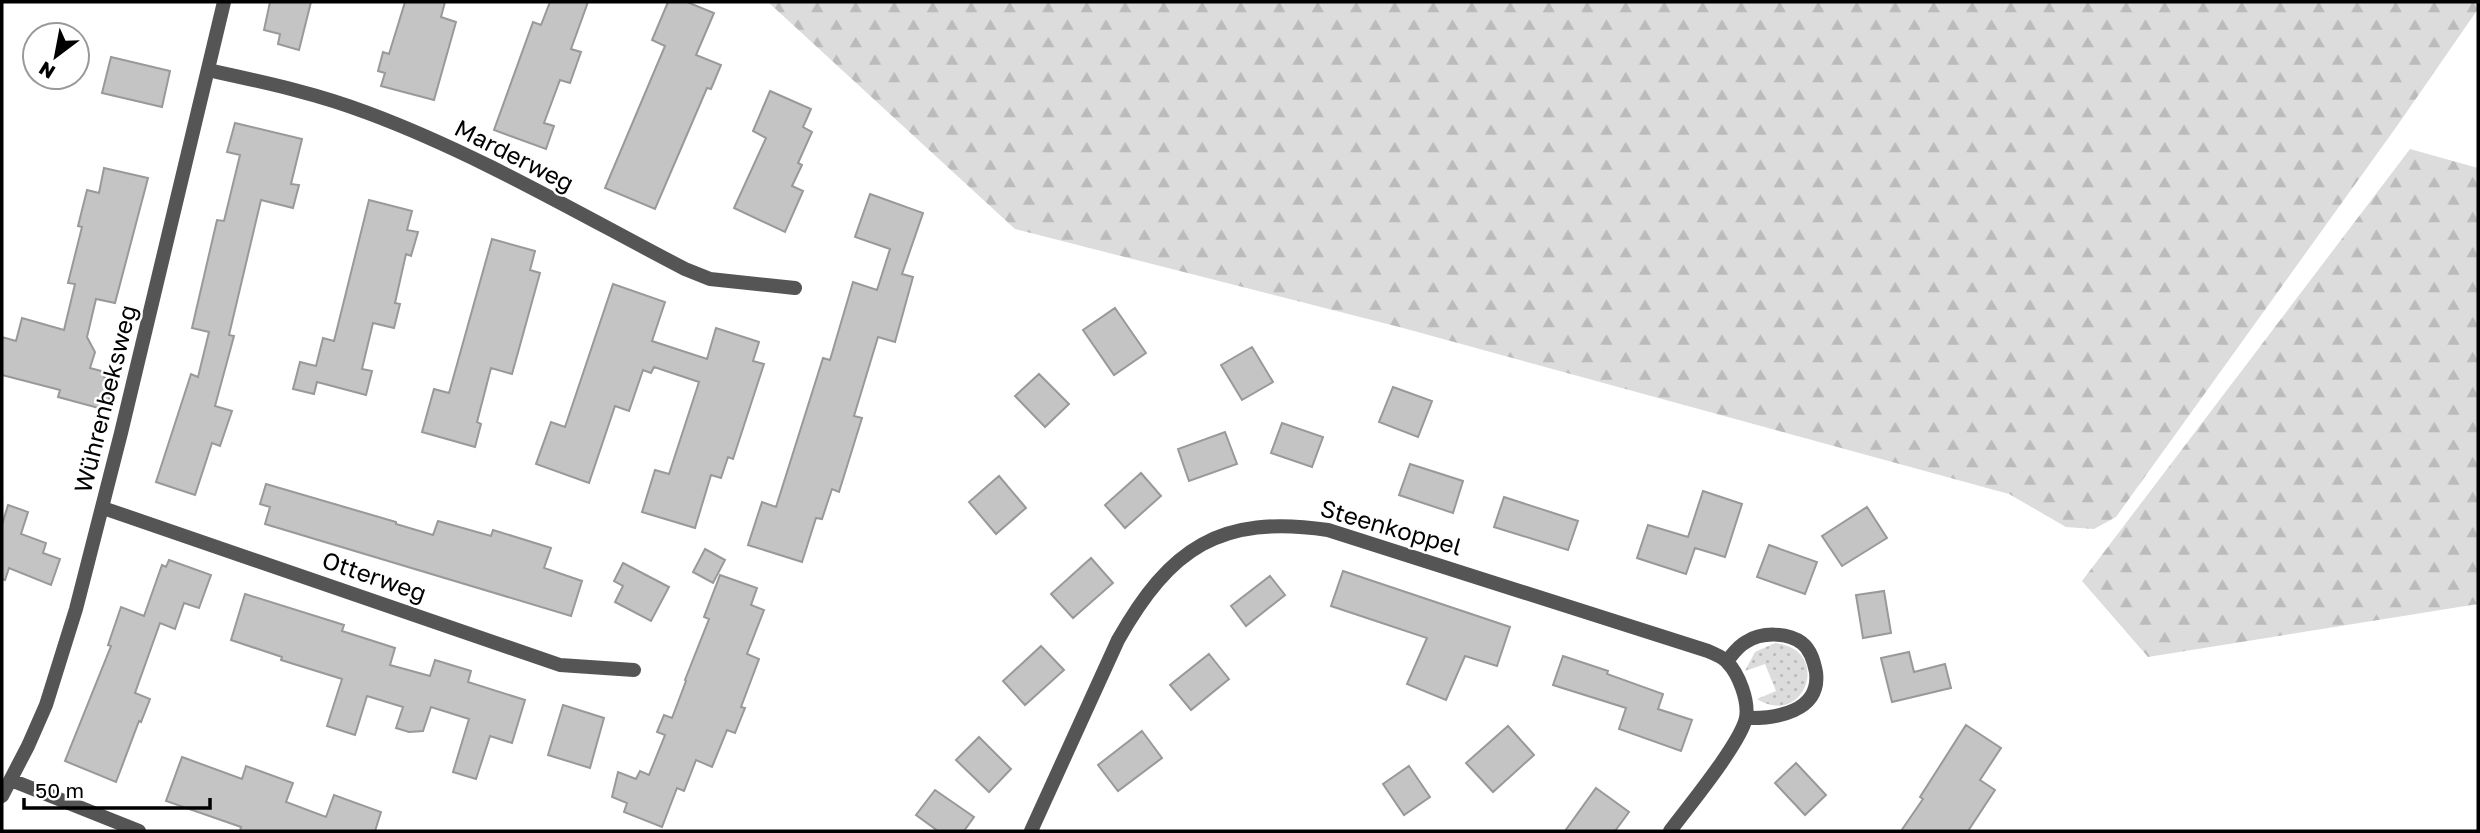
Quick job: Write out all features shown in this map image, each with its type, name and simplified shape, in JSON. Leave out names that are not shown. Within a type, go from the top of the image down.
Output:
[{"type":"street","name":"Wührenbeksweg","points":[[2,796],[46,705],[63,657],[103,508],[224,2]]},
{"type":"street","name":"Marderweg","points":[[208,70],[284,86],[372,114],[464,154],[685,269],[710,279],[794,288]]},
{"type":"street","name":"Otterweg","points":[[103,508],[560,665],[634,670]]},
{"type":"street","name":"Steenkoppel","points":[[1031,831],[1105,666],[1145,596],[1157,580],[1183,556],[1204,544],[1240,530],[1282,525],[1328,530],[1709,651],[1727,661]]},
{"type":"street","points":[[1670,831],[1738,736],[1745,718],[1745,700],[1727,661],[1744,642],[1763,634],[1785,636],[1803,643],[1814,660],[1817,681],[1810,700],[1795,711],[1767,719],[1745,718]]},
{"type":"street","points":[[11,780],[139,831]]},
{"type":"green space","points":[[768,2],[2478,2],[2478,9],[2116,517],[2094,529],[2066,527],[2009,494],[1403,328],[1015,229]]},
{"type":"green space","points":[[2410,149],[2478,168],[2478,604],[2148,657],[2082,581]]},
{"type":"green space","points":[[1775,643],[1793,648],[1803,659],[1807,671],[1806,684],[1799,696],[1788,704],[1774,705],[1757,699],[1776,691],[1765,664],[1745,671],[1755,652]]},
{"type":"building","points":[[270,2],[311,2],[299,50],[278,44],[280,34],[264,30]]},
{"type":"building","points":[[405,2],[445,2],[441,17],[456,22],[434,100],[381,86],[385,73],[378,71],[383,52],[389,54]]},
{"type":"building","points":[[550,2],[588,2],[571,49],[581,52],[570,83],[560,80],[544,123],[554,126],[546,149],[494,130],[533,22],[541,25]]},
{"type":"building","points":[[668,2],[687,2],[714,13],[696,55],[721,65],[711,89],[707,88],[655,209],[605,188],[665,46],[652,40]]},
{"type":"building","points":[[111,57],[170,71],[162,107],[102,93]]},
{"type":"building","points":[[770,91],[811,109],[803,127],[812,132],[798,163],[802,165],[792,186],[803,191],[785,232],[734,208],[766,138],[753,131]]},
{"type":"building","points":[[235,123],[302,139],[291,184],[299,185],[293,208],[261,200],[229,335],[234,336],[215,406],[232,411],[220,446],[212,443],[195,495],[156,482],[191,374],[198,377],[209,332],[192,328],[217,220],[224,221],[240,155],[227,152]]},
{"type":"building","points":[[104,168],[148,178],[115,303],[96,299],[87,337],[95,352],[90,368],[105,372],[104,377],[114,380],[106,410],[58,397],[60,390],[2,375],[2,337],[16,341],[22,318],[64,330],[75,284],[68,283],[82,227],[78,226],[87,190],[99,193]]},
{"type":"building","points":[[870,194],[923,213],[902,274],[913,277],[895,342],[878,337],[854,416],[862,418],[839,492],[832,489],[822,519],[816,518],[802,562],[748,545],[762,502],[776,507],[823,358],[830,360],[853,282],[877,290],[890,249],[855,237]]},
{"type":"building","points":[[369,200],[412,211],[407,230],[418,232],[411,256],[406,254],[395,303],[400,304],[394,328],[373,323],[362,369],[372,371],[366,395],[317,382],[314,394],[293,389],[300,362],[316,366],[323,338],[334,341]]},
{"type":"building","points":[[492,239],[535,251],[530,270],[540,273],[512,374],[491,368],[477,422],[481,424],[475,447],[422,432],[434,389],[449,393]]},
{"type":"building","points":[[613,284],[665,302],[652,341],[707,359],[716,328],[759,342],[753,361],[764,364],[733,459],[728,457],[721,478],[711,475],[695,528],[642,512],[655,470],[669,474],[699,382],[654,367],[651,373],[643,370],[629,411],[615,406],[589,483],[536,464],[551,422],[565,427]]},
{"type":"building","points":[[1115,308],[1146,353],[1114,375],[1083,330]]},
{"type":"building","points":[[1252,347],[1273,382],[1242,400],[1221,365]]},
{"type":"building","points":[[1039,374],[1069,404],[1045,427],[1015,396]]},
{"type":"building","points":[[1393,387],[1432,401],[1418,437],[1379,422]]},
{"type":"building","points":[[1282,423],[1323,437],[1312,467],[1271,453]]},
{"type":"building","points":[[1225,432],[1237,464],[1189,481],[1178,449]]},
{"type":"building","points":[[1410,464],[1463,481],[1453,513],[1399,495]]},
{"type":"building","points":[[1141,473],[1161,496],[1125,528],[1105,505]]},
{"type":"building","points":[[999,476],[1026,508],[996,534],[969,502]]},
{"type":"building","points":[[266,484],[433,535],[438,521],[491,536],[493,530],[551,548],[544,568],[582,581],[571,616],[265,524],[270,507],[260,504]]},
{"type":"building","points":[[1703,491],[1742,504],[1725,557],[1695,548],[1686,574],[1637,558],[1648,525],[1688,537]]},
{"type":"building","points":[[1504,497],[1578,521],[1568,550],[1494,527]]},
{"type":"building","points":[[8,505],[28,512],[21,534],[46,543],[43,553],[60,559],[51,585],[9,568],[5,580],[2,579],[2,525]]},
{"type":"building","points":[[1867,507],[1887,538],[1842,566],[1822,536]]},
{"type":"building","points":[[1769,545],[1817,562],[1805,594],[1757,577]]},
{"type":"building","points":[[705,549],[725,560],[713,583],[693,572]]},
{"type":"building","points":[[1091,558],[1113,583],[1073,618],[1051,594]]},
{"type":"building","points":[[169,560],[211,575],[199,608],[184,603],[175,629],[160,623],[135,693],[150,699],[116,782],[65,761],[111,646],[108,645],[121,607],[144,616],[162,565],[166,567]]},
{"type":"building","points":[[623,563],[669,587],[651,621],[615,602],[623,586],[614,581]]},
{"type":"building","points":[[1343,571],[1510,627],[1497,666],[1465,656],[1446,700],[1407,684],[1427,638],[1331,606]]},
{"type":"building","points":[[720,575],[757,588],[751,605],[764,610],[747,654],[759,659],[741,707],[745,708],[735,733],[727,730],[712,767],[696,760],[684,791],[677,788],[662,827],[624,812],[627,803],[612,797],[618,772],[636,779],[640,771],[649,775],[665,735],[657,732],[664,715],[672,718],[709,619],[704,617]]},
{"type":"building","points":[[1270,576],[1285,595],[1246,626],[1231,606]]},
{"type":"building","points":[[1884,591],[1891,633],[1863,638],[1856,595]]},
{"type":"building","points":[[245,594],[344,625],[342,631],[395,648],[390,665],[430,676],[435,660],[471,671],[468,682],[525,700],[512,743],[490,736],[476,779],[453,772],[469,719],[431,707],[423,731],[409,732],[396,728],[403,707],[367,696],[355,735],[327,726],[342,679],[281,660],[282,657],[231,640]]},
{"type":"building","points":[[1041,646],[1064,670],[1025,705],[1003,681]]},
{"type":"building","points":[[1909,652],[1914,672],[1945,664],[1951,688],[1892,702],[1881,658]]},
{"type":"building","points":[[1209,654],[1229,679],[1191,710],[1170,685]]},
{"type":"building","points":[[1563,656],[1663,694],[1658,709],[1692,720],[1681,751],[1619,729],[1626,708],[1553,685]]},
{"type":"building","points":[[563,705],[604,718],[590,768],[548,755]]},
{"type":"building","points":[[1966,725],[2001,748],[1980,780],[1995,790],[1968,831],[1901,831],[1923,799],[1920,797]]},
{"type":"building","points":[[1508,726],[1534,755],[1493,792],[1466,763]]},
{"type":"building","points":[[1142,731],[1162,758],[1118,791],[1098,765]]},
{"type":"building","points":[[979,737],[1011,769],[989,792],[956,760]]},
{"type":"building","points":[[182,757],[242,779],[246,766],[293,783],[286,802],[326,817],[334,795],[381,812],[375,831],[240,831],[241,827],[166,801]]},
{"type":"building","points":[[1796,763],[1826,795],[1805,815],[1775,783]]},
{"type":"building","points":[[1409,766],[1430,797],[1404,815],[1383,784]]},
{"type":"building","points":[[1596,788],[1629,812],[1615,831],[1565,831]]},
{"type":"building","points":[[935,790],[974,817],[964,831],[938,831],[916,815]]}]
